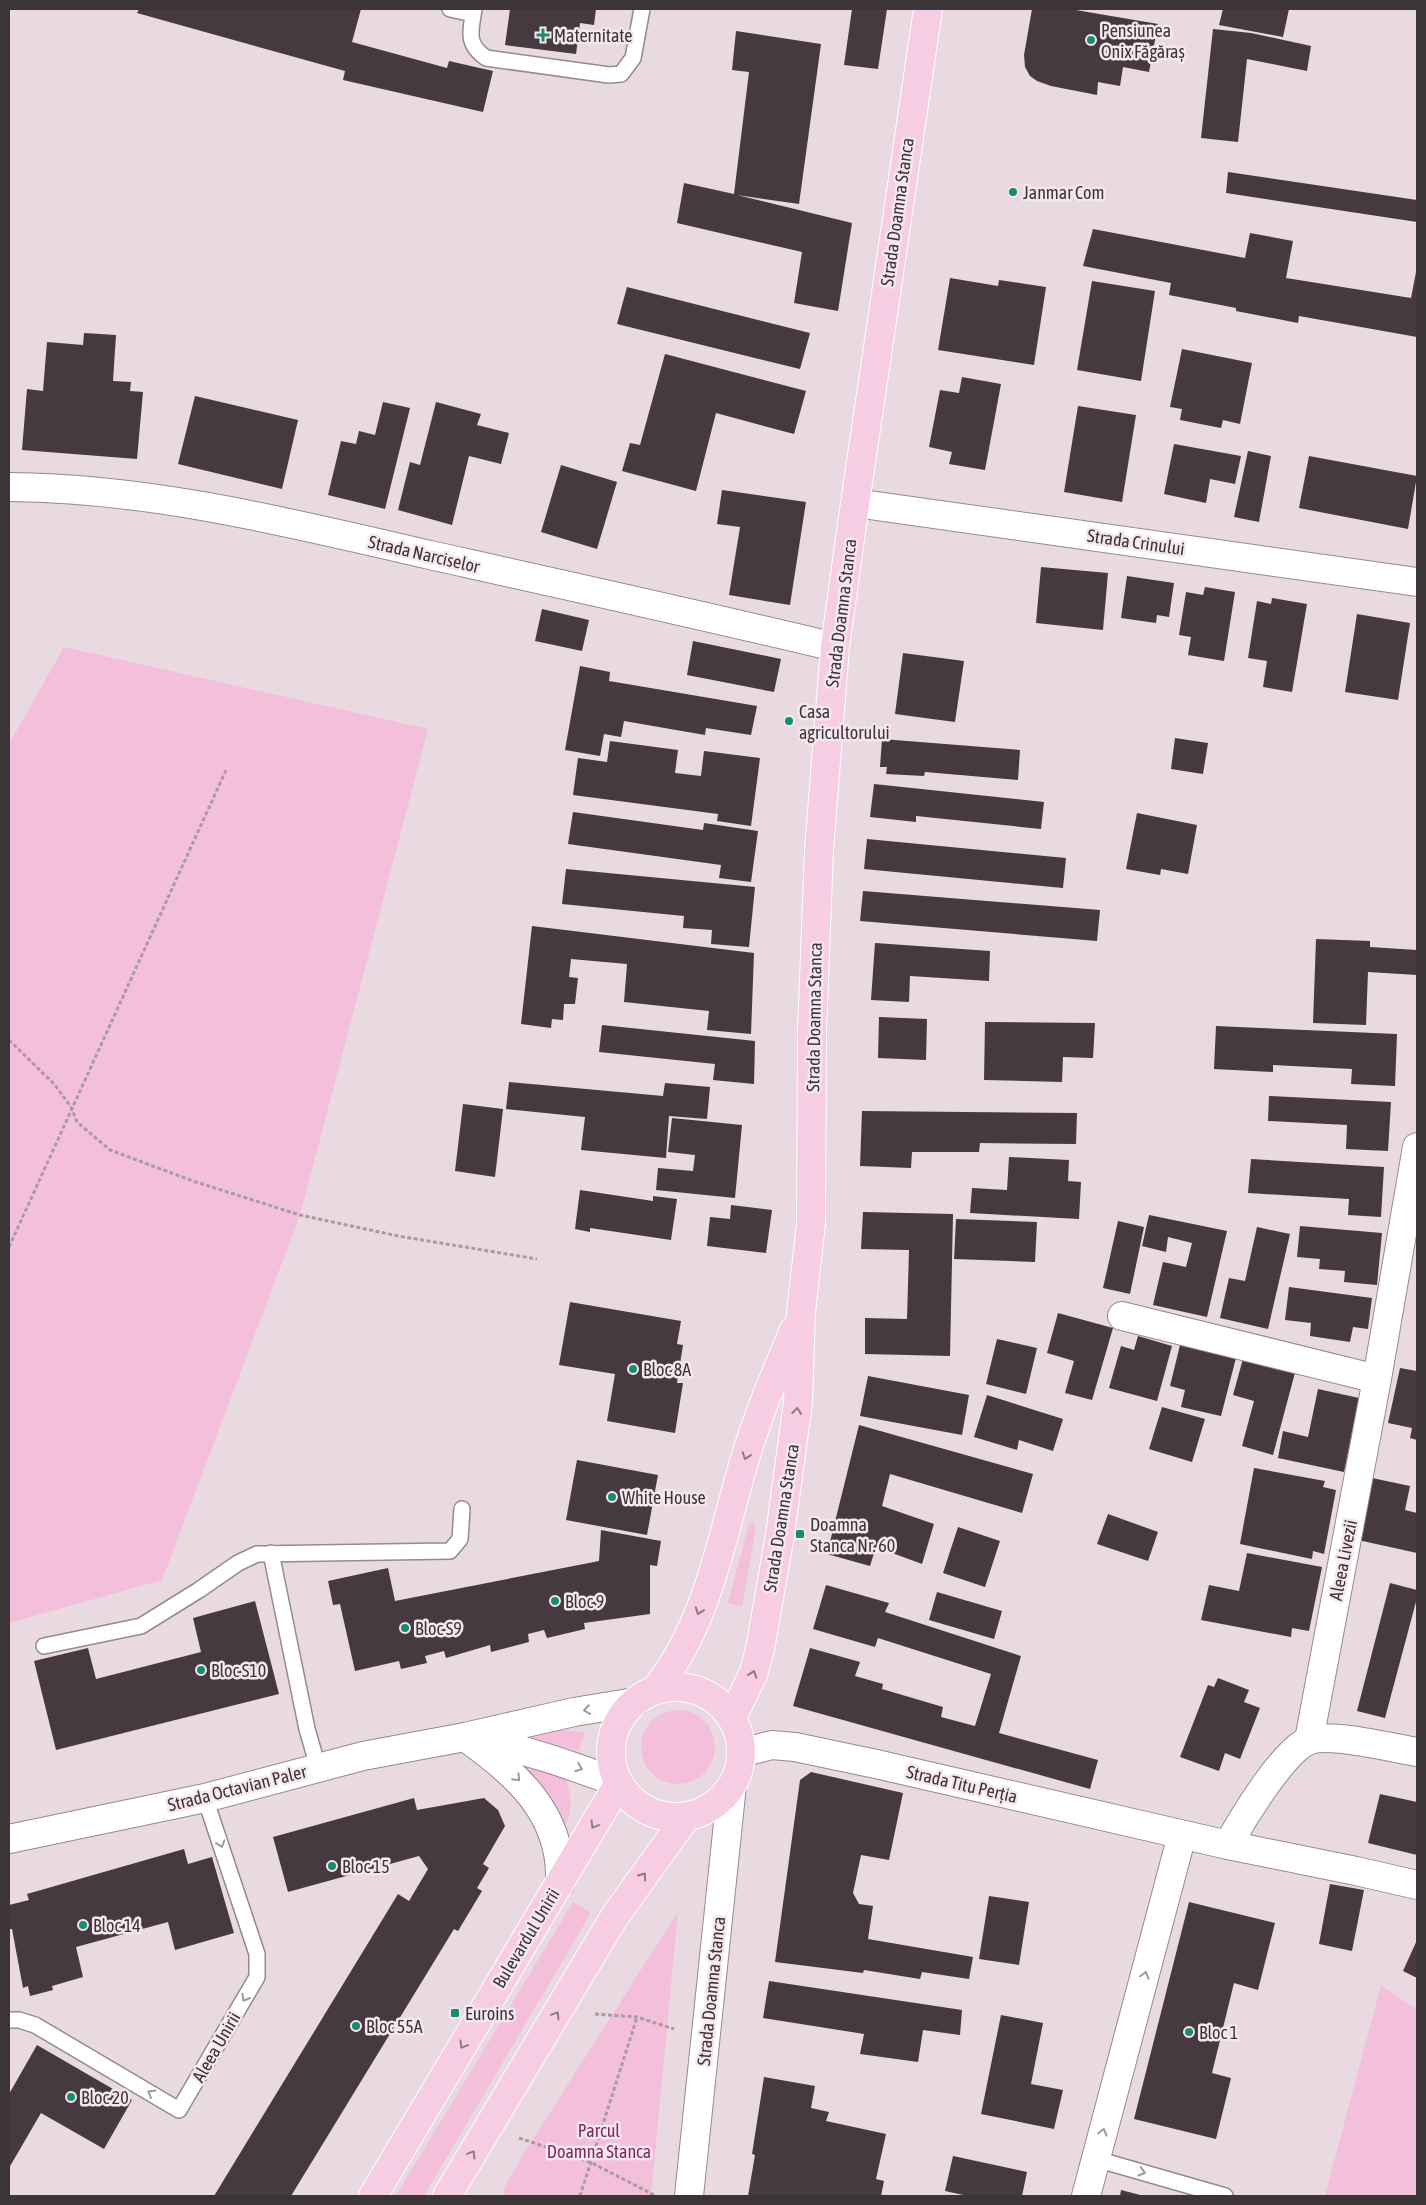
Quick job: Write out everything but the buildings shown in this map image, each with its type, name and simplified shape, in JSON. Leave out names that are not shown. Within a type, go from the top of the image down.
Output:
[{"type":"main road","name":"Strada Doamna Stanca","points":[[732,1718],[754,1672],[780,1536],[798,1402],[801,1312],[810,1224],[812,1031],[819,850],[835,647],[928,9]]},
{"type":"main road","name":"Strada Doamna Stanca","points":[[644,1696],[671,1671],[692,1632],[708,1586],[744,1460],[801,1312]]},
{"type":"main road","points":[[676,1687],[698,1691],[717,1701],[732,1718],[739,1735],[741,1753],[739,1770],[732,1785],[721,1800],[705,1810],[687,1816],[667,1817],[648,1811],[631,1800],[619,1783],[612,1762],[612,1740],[620,1719],[644,1696],[676,1687]]},
{"type":"main road","name":"Bulevardul Unirii","points":[[373,2196],[619,1783]]},
{"type":"main road","points":[[447,2196],[616,1916],[687,1816]]},
{"type":"street","name":"Strada Narciselor","points":[[9,487],[60,488],[123,494],[192,504],[413,551],[835,647]]},
{"type":"street","name":"Strada Crinului","points":[[855,502],[1417,582]]},
{"type":"street","name":"Aleea Livezii","points":[[1309,1740],[1417,1147]]},
{"type":"street","points":[[1122,1316],[1376,1379]]},
{"type":"street","name":"Strada Octavian Paler","points":[[9,1840],[205,1798],[363,1756],[465,1737],[644,1696]]},
{"type":"street","points":[[465,1737],[531,1751],[619,1783]]},
{"type":"street","points":[[465,1737],[513,1774],[535,1799],[556,1845],[560,1865],[560,1883]]},
{"type":"street","points":[[1228,1845],[1247,1810],[1270,1779],[1294,1752],[1309,1740],[1336,1739],[1417,1752]]},
{"type":"street","name":"Strada Titu Perția","points":[[741,1753],[772,1745],[795,1747],[886,1766],[1182,1835],[1417,1885]]},
{"type":"street","name":"Strada Doamna Stanca","points":[[690,2196],[732,1785]]},
{"type":"street","points":[[1086,2196],[1182,1835]]},
{"type":"lane","points":[[450,9],[473,12],[470,35],[472,43],[474,49],[486,58],[610,76],[620,74],[633,58],[642,9]]},
{"type":"lane","points":[[44,1646],[140,1626],[155,1619],[238,1563],[258,1554],[271,1552],[450,1551],[460,1539],[462,1508]]},
{"type":"lane","points":[[271,1552],[307,1729],[318,1767]]},
{"type":"lane","name":"Aleea Unirii","points":[[9,2020],[19,2020],[36,2025],[179,2110],[257,1976],[257,1954],[205,1798]]},
{"type":"lane","points":[[1096,2159],[1225,2196]]},
{"type":"path","points":[[9,1247],[227,768]]},
{"type":"path","points":[[9,1040],[55,1085],[72,1107],[76,1122],[110,1150],[193,1181],[300,1215],[398,1236],[537,1259]]},
{"type":"path","points":[[590,2014],[637,2017],[675,2029]]},
{"type":"path","points":[[580,2196],[637,2017]]},
{"type":"path","points":[[519,2138],[590,2162],[656,2196]]},
{"type":"green space","points":[[64,647],[428,729],[300,1215],[162,1580],[9,1623],[9,744]]},
{"type":"green space","points":[[753,1523],[756,1527],[742,1607],[728,1603],[749,1524]]},
{"type":"green space","points":[[678,1710],[699,1716],[709,1726],[715,1747],[709,1768],[699,1778],[678,1784],[657,1778],[647,1768],[641,1747],[647,1726],[657,1716]]},
{"type":"green space","points":[[563,1730],[585,1732],[579,1751],[526,1736]]},
{"type":"green space","points":[[510,1761],[563,1775],[569,1788],[571,1803],[568,1819],[561,1831],[553,1808],[543,1790],[529,1775]]},
{"type":"green space","points":[[573,1902],[591,1913],[424,2196],[396,2196]]},
{"type":"green space","name":"Parcul Doamna Stanca","points":[[678,1912],[651,2196],[504,2196],[504,2188],[524,2153]]},
{"type":"green space","points":[[1381,1985],[1417,2010],[1417,2196],[1325,2196]]},
{"type":"place","name":"Maternitate","points":[[543,35]]},
{"type":"place","name":"Pensiunea Onix Făgăraș","points":[[1091,40]]},
{"type":"place","name":"Janmar Com","points":[[1013,192]]},
{"type":"place","name":"Casa agricultorului","points":[[789,721]]},
{"type":"place","name":"Bloc 8A","points":[[633,1369]]},
{"type":"place","name":"White House","points":[[612,1497]]},
{"type":"place","name":"Doamna Stanca Nr. 60","points":[[800,1534]]},
{"type":"place","name":"Bloc 9","points":[[555,1601]]},
{"type":"place","name":"Bloc S9","points":[[405,1628]]},
{"type":"place","name":"Bloc S10","points":[[201,1670]]},
{"type":"place","name":"Bloc 15","points":[[332,1866]]},
{"type":"place","name":"Bloc 14","points":[[83,1925]]},
{"type":"place","name":"Euroins","points":[[455,2013]]},
{"type":"place","name":"Bloc 55A","points":[[356,2026]]},
{"type":"place","name":"Bloc 1","points":[[1189,2032]]},
{"type":"place","name":"Bloc 20","points":[[71,2097]]}]
